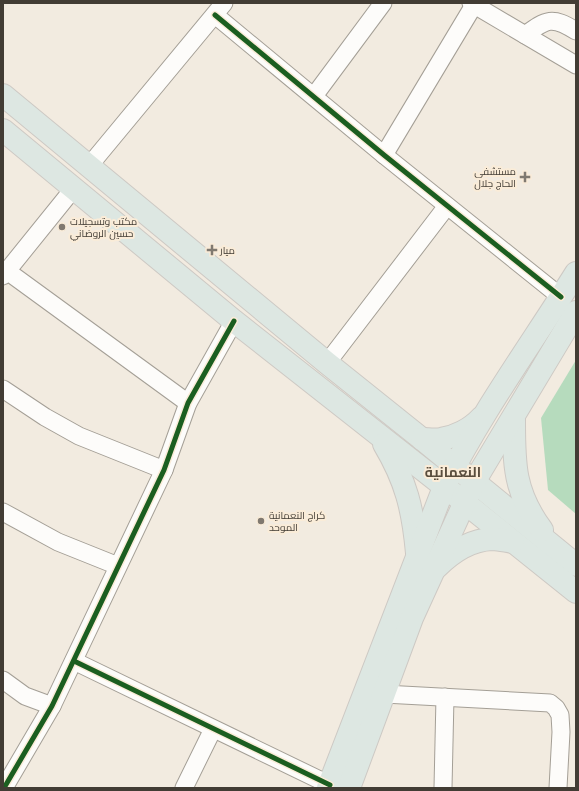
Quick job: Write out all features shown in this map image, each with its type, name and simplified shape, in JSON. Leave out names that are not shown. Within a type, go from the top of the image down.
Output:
[{"type":"main road","points":[[3,95],[327,363],[576,565]]},
{"type":"main road","points":[[3,130],[234,321],[576,592]]},
{"type":"main road","points":[[336,787],[384,694],[412,618],[464,502],[474,482],[514,417],[568,305],[576,272]]},
{"type":"main road","points":[[422,439],[442,439],[460,433],[476,423],[489,409],[568,305]]},
{"type":"main road","points":[[336,787],[417,557],[444,487],[489,409]]},
{"type":"main road","points":[[514,417],[514,459],[517,481],[527,505],[539,526],[557,550]]},
{"type":"main road","points":[[379,436],[395,463],[407,493],[414,525],[417,557]]},
{"type":"main road","points":[[434,571],[449,555],[469,544],[491,539],[513,542]]},
{"type":"street","points":[[314,96],[383,3]]},
{"type":"street","points":[[384,155],[473,4],[576,65]]},
{"type":"street","points":[[89,166],[219,9],[314,96],[568,305]]},
{"type":"street","points":[[525,35],[538,25],[548,20],[559,22],[576,31]]},
{"type":"street","points":[[74,188],[5,274],[188,404]]},
{"type":"street","points":[[327,363],[447,206]]},
{"type":"street","points":[[4,788],[52,706],[164,470],[188,404],[234,321]]},
{"type":"street","points":[[3,389],[45,417],[79,436],[164,470]]},
{"type":"street","points":[[3,512],[58,542],[118,566]]},
{"type":"street","points":[[74,661],[336,787]]},
{"type":"street","points":[[3,680],[26,696],[52,706]]},
{"type":"street","points":[[384,694],[550,704],[556,708],[568,732],[558,788]]},
{"type":"street","points":[[443,788],[445,697]]},
{"type":"street","points":[[184,788],[213,729]]},
{"type":"green space","points":[[576,360],[576,514],[548,490],[541,418]]},
{"type":"cycle path","points":[[215,15],[384,155],[561,297]]},
{"type":"cycle path","points":[[4,788],[52,706],[164,470],[188,403],[234,321]]},
{"type":"cycle path","points":[[74,661],[330,785]]},
{"type":"place","name":"مستشفى الحاج جلال","points":[[525,177]]},
{"type":"place","name":"مكتب وتسجيلات حسين الروضاني","points":[[62,227]]},
{"type":"place","name":"ميار","points":[[212,250]]},
{"type":"place","name":"كراج النعمانية الموحد","points":[[261,521]]},
{"type":"district","name":"النعمانية","points":[[453,472]]}]
